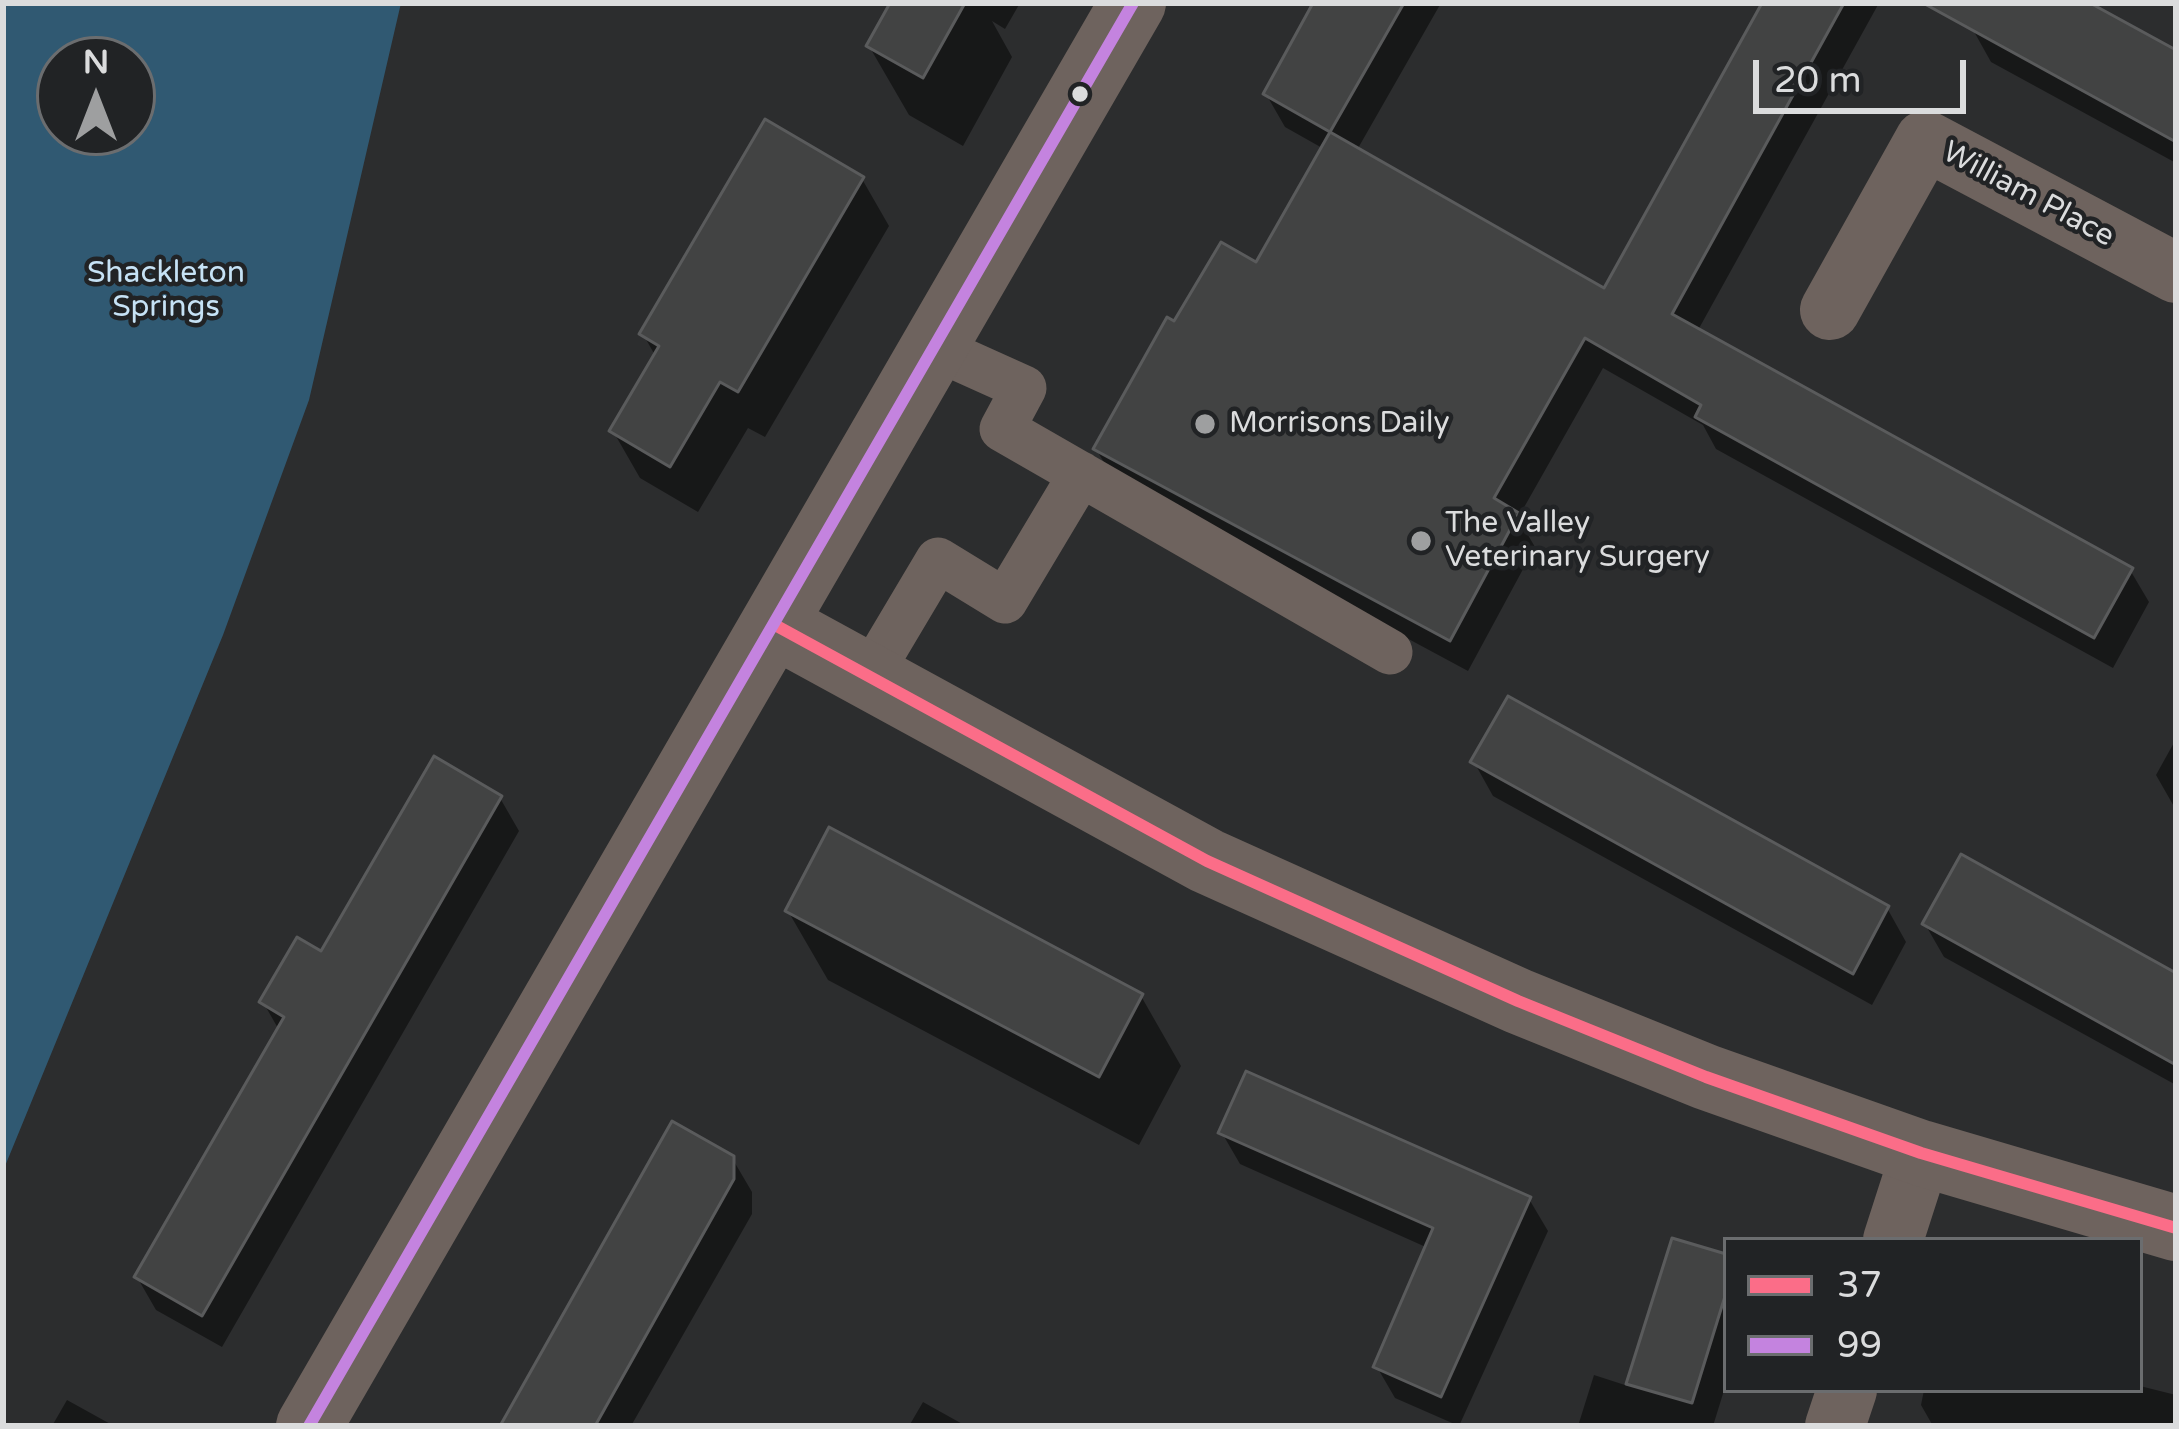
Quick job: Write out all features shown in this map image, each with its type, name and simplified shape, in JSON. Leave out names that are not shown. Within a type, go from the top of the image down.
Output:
[{"type":"street","points":[[309,1426],[1132,3]]},
{"type":"street","name":"William Place","points":[[1830,310],[1925,140],[2176,273]]},
{"type":"street","points":[[933,347],[1024,388],[1002,429],[1390,652]]},
{"type":"street","points":[[868,676],[938,560],[1005,601],[1081,474]]},
{"type":"street","points":[[775,625],[1207,861],[1518,1001],[1706,1077],[1921,1153],[2176,1228]]},
{"type":"street","points":[[1894,1237],[1921,1153]]},
{"type":"street","points":[[1835,1426],[1845,1393]]},
{"type":"green space","name":"Shackleton Springs","points":[[3,3],[401,3],[309,400],[223,635],[3,1171]]},
{"type":"building","points":[[890,3],[965,3],[923,78],[866,46]]},
{"type":"building","points":[[1313,3],[1404,3],[1330,132],[1263,94]]},
{"type":"building","points":[[1762,3],[1844,3],[1672,314],[2133,568],[2094,638],[1695,417],[1701,405],[1585,338],[1494,498],[1519,513],[1450,641],[1093,449],[1167,317],[1174,321],[1221,242],[1256,262],[1330,132],[1604,288]]},
{"type":"building","points":[[1923,3],[2090,3],[2176,50],[2176,142]]},
{"type":"building","points":[[765,119],[864,177],[738,392],[720,382],[670,467],[609,431],[659,346],[639,334]]},
{"type":"building","points":[[1508,696],[1889,906],[1853,974],[1470,762]]},
{"type":"building","points":[[434,756],[502,796],[202,1316],[134,1277],[284,1017],[259,1002],[297,937],[321,951]]},
{"type":"building","points":[[829,827],[1143,994],[1099,1077],[785,911]]},
{"type":"building","points":[[1961,854],[2176,973],[2176,1065],[1922,924]]},
{"type":"building","points":[[1246,1071],[1531,1197],[1441,1397],[1373,1367],[1433,1228],[1218,1133]]},
{"type":"building","points":[[672,1121],[734,1156],[734,1179],[595,1426],[500,1426]]},
{"type":"building","points":[[1672,1238],[1723,1253],[1723,1303],[1692,1403],[1626,1384]]},
{"type":"transit line","name":"99","points":[[309,1426],[1133,3]]},
{"type":"transit line","name":"37","points":[[775,625],[1207,861],[1518,1001],[1706,1077],[1921,1153],[2176,1228]]},
{"type":"place","name":"Morrisons Daily","points":[[1205,424]]},
{"type":"place","name":"The Valley Veterinary Surgery","points":[[1421,541]]}]
